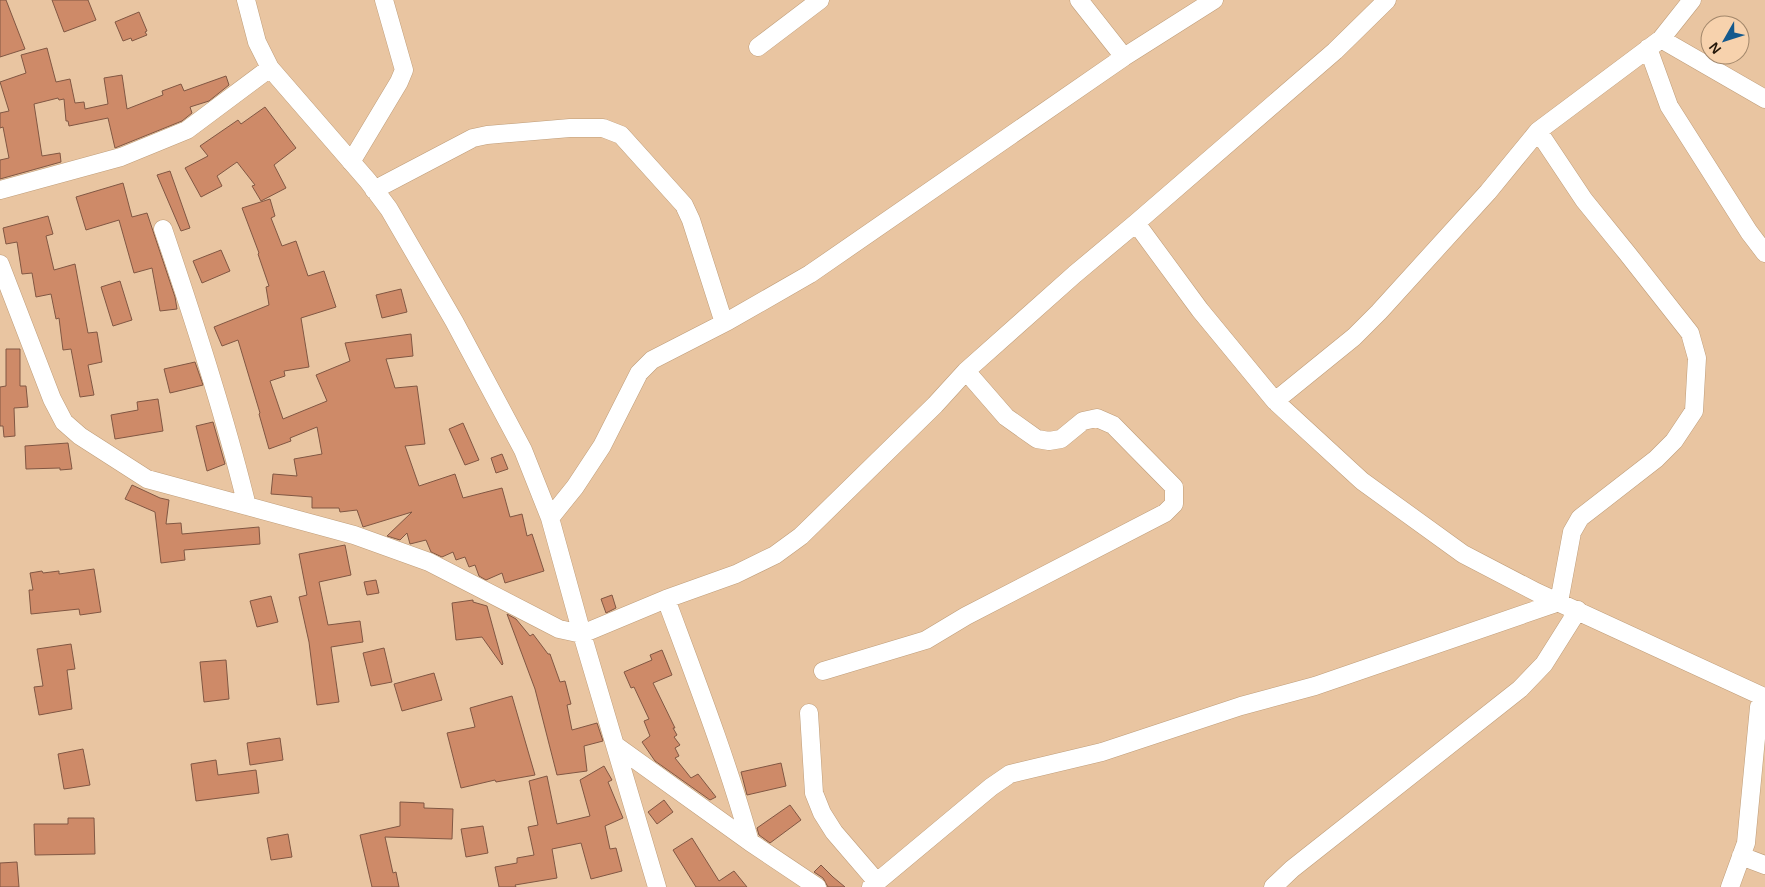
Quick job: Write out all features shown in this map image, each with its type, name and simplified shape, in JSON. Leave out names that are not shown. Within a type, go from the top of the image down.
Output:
[{"type":"street","points":[[246,0],[257,42],[270,68],[390,209],[519,441],[550,518],[582,634],[657,887]]},
{"type":"street","points":[[351,162],[399,82],[404,70],[384,0]]},
{"type":"street","points":[[1079,0],[1124,57]]},
{"type":"street","points":[[550,518],[575,487],[602,446],[639,373],[652,360],[724,323],[810,274],[1124,57],[1214,0]]},
{"type":"street","points":[[0,264],[52,399],[64,422],[80,436],[147,479],[354,535],[429,562],[559,629],[582,634],[666,599],[736,574],[775,555],[801,536],[935,406],[966,371],[1075,274],[1335,51],[1387,0]]},
{"type":"street","points":[[1274,400],[1354,337],[1488,192],[1538,131],[1655,44],[1692,0]]},
{"type":"street","points":[[758,47],[810,3]]},
{"type":"street","points":[[1655,44],[1765,99]]},
{"type":"street","points":[[1655,44],[1669,106],[1748,232],[1765,253]]},
{"type":"street","points":[[0,190],[121,157],[187,130],[270,68]]},
{"type":"street","points":[[374,190],[480,136],[570,128],[603,128],[612,130],[621,135],[684,205],[691,220],[724,323]]},
{"type":"street","points":[[1538,131],[1584,200],[1690,333],[1697,358],[1694,411],[1674,441],[1656,458],[1580,518],[1572,532],[1558,602]]},
{"type":"street","points":[[1136,223],[1200,310],[1274,400],[1362,481],[1463,554],[1536,592],[1765,697],[1759,707],[1746,843],[1730,887]]},
{"type":"street","points":[[163,228],[203,347],[229,435],[247,506]]},
{"type":"street","points":[[823,672],[926,640],[966,616],[1165,513],[1174,504],[1174,487],[1113,425],[1097,418],[1083,421],[1061,439],[1049,441],[1037,439],[1006,417],[966,371]]},
{"type":"street","points":[[666,599],[710,717],[750,842]]},
{"type":"street","points":[[809,713],[814,792],[822,813],[834,832],[874,885],[991,787],[1010,774],[1102,752],[1241,706],[1315,686],[1558,602]]},
{"type":"street","points":[[1273,887],[1292,869],[1520,689],[1544,664],[1578,610]]},
{"type":"street","points":[[615,745],[750,842],[817,887]]},
{"type":"street","points":[[1742,856],[1765,865]]},
{"type":"building","points":[[0,0],[6,0],[25,49],[0,57]]},
{"type":"building","points":[[52,0],[88,0],[96,20],[64,32]]},
{"type":"building","points":[[139,12],[147,35],[132,41],[131,38],[123,41],[115,22]]},
{"type":"building","points":[[47,48],[56,82],[70,79],[75,103],[84,102],[85,109],[108,104],[104,78],[122,75],[127,109],[163,95],[162,91],[181,84],[184,91],[226,76],[229,85],[209,101],[190,107],[192,113],[182,121],[115,148],[108,118],[69,126],[68,121],[66,121],[64,99],[59,100],[58,98],[34,104],[42,156],[60,153],[61,162],[0,179],[0,160],[9,158],[3,127],[0,128],[0,113],[9,111],[0,82],[26,73],[21,55]]},
{"type":"building","points":[[265,107],[296,148],[274,165],[286,188],[261,201],[252,186],[255,185],[237,162],[217,176],[222,186],[201,197],[185,168],[208,156],[200,146],[238,120],[241,124]]},
{"type":"building","points":[[170,171],[190,228],[181,231],[157,175]]},
{"type":"building","points":[[123,183],[132,217],[147,213],[175,297],[177,309],[160,311],[152,268],[134,273],[119,220],[86,230],[76,197]]},
{"type":"building","points":[[270,199],[275,216],[271,218],[282,246],[296,241],[308,276],[324,271],[336,307],[301,318],[309,367],[284,371],[285,376],[270,381],[283,419],[327,401],[316,375],[350,361],[345,343],[411,334],[413,356],[386,359],[395,388],[417,386],[425,444],[405,446],[419,486],[455,474],[463,498],[502,488],[510,517],[522,514],[527,536],[532,534],[544,571],[505,583],[502,573],[486,580],[479,576],[475,565],[469,567],[465,557],[456,560],[453,552],[442,557],[431,552],[426,540],[410,544],[407,533],[400,540],[387,536],[412,512],[363,527],[357,510],[340,512],[339,508],[312,508],[312,497],[271,494],[273,474],[297,476],[294,459],[322,454],[317,427],[290,438],[291,441],[269,449],[238,340],[222,346],[214,327],[269,305],[266,287],[269,286],[242,208]]},
{"type":"building","points":[[48,216],[53,234],[46,236],[54,270],[75,264],[88,333],[97,332],[102,362],[88,365],[94,395],[80,397],[71,349],[63,350],[59,318],[56,319],[51,294],[36,297],[32,273],[22,274],[17,242],[6,244],[3,228]]},
{"type":"building","points":[[221,250],[230,271],[202,283],[193,261]]},
{"type":"building","points":[[120,281],[132,320],[113,326],[101,287]]},
{"type":"building","points":[[401,289],[407,312],[382,318],[376,295]]},
{"type":"building","points":[[6,349],[20,349],[20,386],[26,386],[28,407],[14,408],[15,436],[4,437],[3,426],[0,426],[0,387],[6,386]]},
{"type":"building","points":[[195,362],[203,385],[170,393],[164,369]]},
{"type":"building","points":[[158,399],[163,431],[115,439],[111,415],[138,410],[137,402]]},
{"type":"building","points":[[213,422],[225,464],[207,471],[196,426]]},
{"type":"building","points":[[463,423],[479,460],[465,465],[449,429]]},
{"type":"building","points":[[68,443],[72,469],[26,469],[25,446]]},
{"type":"building","points":[[502,454],[508,469],[496,473],[491,458]]},
{"type":"building","points":[[132,485],[160,498],[169,500],[166,524],[181,523],[182,534],[259,527],[260,544],[184,550],[185,560],[161,563],[155,512],[125,499]]},
{"type":"building","points":[[345,545],[351,575],[319,582],[328,625],[360,621],[363,642],[331,647],[339,702],[317,705],[309,642],[299,597],[307,595],[299,554]]},
{"type":"building","points":[[94,569],[101,612],[80,615],[79,609],[31,614],[29,590],[33,590],[30,573],[59,571],[59,574]]},
{"type":"building","points":[[376,580],[379,593],[367,595],[364,582]]},
{"type":"building","points":[[612,595],[616,608],[606,613],[601,599]]},
{"type":"building","points":[[271,596],[278,622],[257,627],[250,601]]},
{"type":"building","points":[[473,600],[473,602],[487,606],[502,665],[482,637],[456,640],[452,603]]},
{"type":"building","points":[[507,614],[516,619],[530,636],[533,634],[548,654],[550,654],[560,682],[565,681],[571,704],[567,705],[572,730],[597,723],[603,741],[584,746],[587,771],[557,775],[535,689]]},
{"type":"building","points":[[71,644],[75,669],[67,670],[72,709],[39,715],[34,687],[43,686],[37,649]]},
{"type":"building","points":[[384,648],[392,682],[371,686],[363,653]]},
{"type":"building","points":[[662,650],[672,675],[653,683],[675,728],[673,728],[677,735],[674,737],[680,745],[675,748],[679,756],[675,758],[691,778],[698,774],[716,797],[710,800],[655,761],[642,742],[650,736],[644,721],[649,719],[634,687],[631,688],[624,672],[652,660],[650,655]]},
{"type":"building","points":[[226,660],[229,699],[204,702],[200,662]]},
{"type":"building","points":[[434,673],[442,700],[402,711],[394,684]]},
{"type":"building","points":[[512,696],[535,775],[496,782],[495,780],[461,788],[447,733],[475,727],[470,708]]},
{"type":"building","points":[[280,738],[283,760],[250,765],[247,743]]},
{"type":"building","points":[[83,749],[90,785],[64,789],[58,754]]},
{"type":"building","points":[[216,760],[218,775],[256,770],[259,793],[196,801],[191,764]]},
{"type":"building","points":[[781,763],[786,786],[747,795],[741,772]]},
{"type":"building","points":[[604,766],[612,780],[608,782],[623,818],[605,826],[610,849],[616,848],[622,871],[591,879],[581,843],[552,849],[557,878],[515,885],[516,887],[499,887],[495,867],[517,863],[517,858],[534,855],[528,827],[538,825],[529,781],[547,776],[557,824],[590,816],[580,780]]},
{"type":"building","points":[[664,800],[673,812],[657,824],[648,812]]},
{"type":"building","points":[[400,802],[424,803],[424,808],[453,809],[452,839],[385,837],[393,873],[396,872],[399,887],[372,887],[360,835],[400,826]]},
{"type":"building","points":[[790,805],[801,820],[770,843],[759,835],[757,828]]},
{"type":"building","points":[[68,818],[94,818],[95,854],[35,855],[34,824],[68,824]]},
{"type":"building","points":[[483,826],[488,853],[466,857],[461,829]]},
{"type":"building","points":[[288,834],[292,857],[271,860],[267,838]]},
{"type":"building","points":[[692,838],[719,881],[734,871],[747,887],[696,887],[673,850]]},
{"type":"building","points":[[17,862],[19,887],[0,887],[0,863]]},
{"type":"building","points":[[821,865],[845,887],[828,887],[823,878],[814,872]]}]
